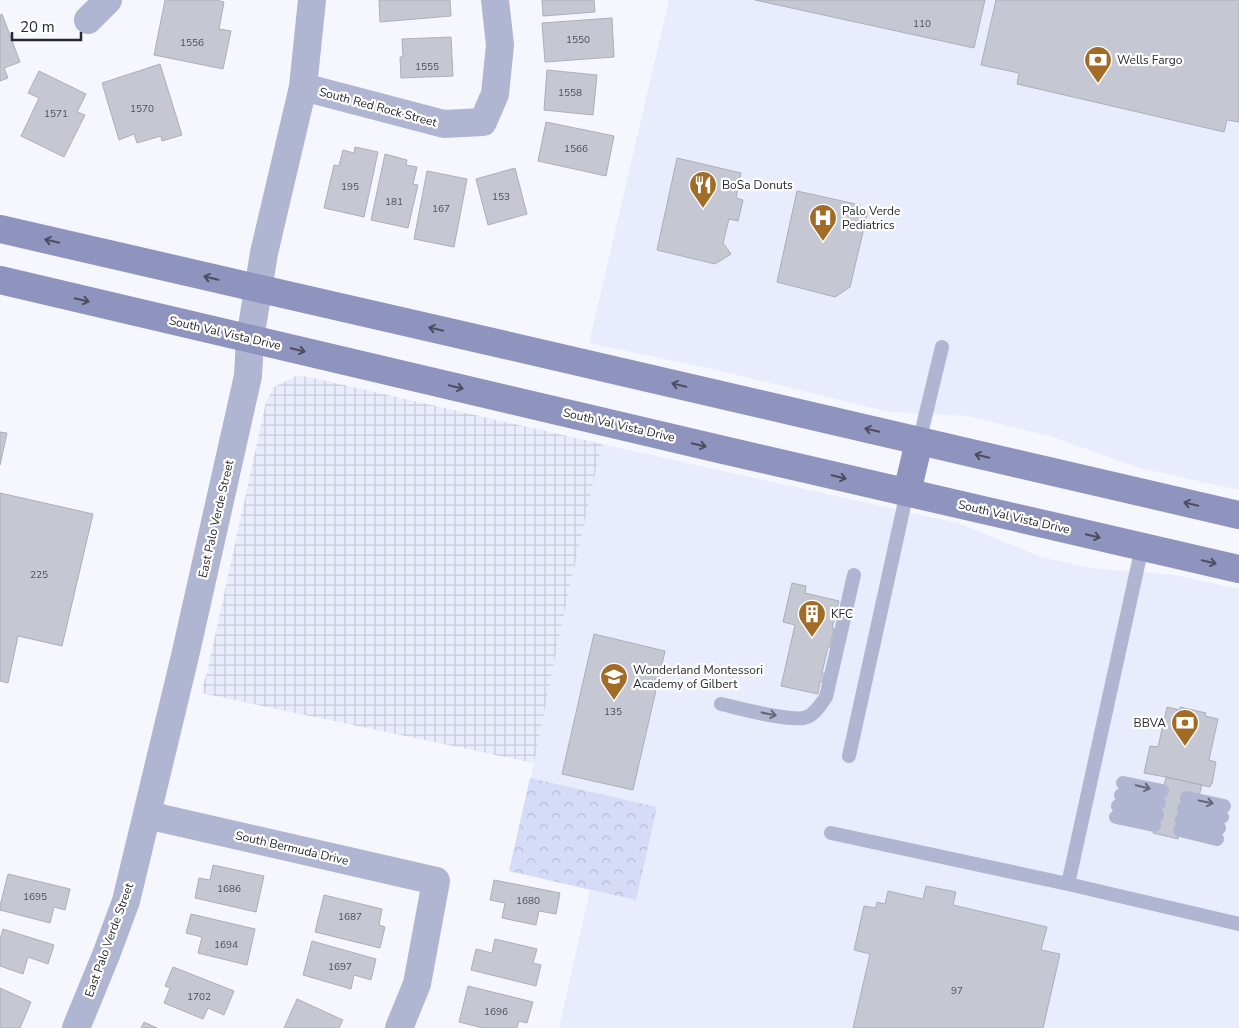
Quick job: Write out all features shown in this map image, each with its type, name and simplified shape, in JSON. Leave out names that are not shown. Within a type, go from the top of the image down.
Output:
[{"type":"main road","points":[[0,230],[1239,515]]},
{"type":"main road","name":"South Val Vista Drive","points":[[0,280],[1239,569]]},
{"type":"main road","points":[[907,492],[919,442]]},
{"type":"street","points":[[88,20],[108,0]]},
{"type":"street","name":"East Palo Verde Street","points":[[76,1028],[106,956],[126,901],[185,656],[248,376],[250,339],[264,254],[303,87],[312,0]]},
{"type":"street","name":"South Red Rock Street","points":[[303,87],[444,124],[483,122],[494,94],[500,45],[495,0]]},
{"type":"street","name":"South Bermuda Drive","points":[[147,815],[436,881],[417,984],[399,1028]]},
{"type":"lane","points":[[919,442],[942,347]]},
{"type":"lane","points":[[849,756],[907,492]]},
{"type":"lane","points":[[1068,884],[1142,547]]},
{"type":"lane","points":[[721,704],[798,719],[808,716],[815,710],[826,697],[854,575]]},
{"type":"lane","points":[[1158,809],[1120,800],[1158,809]]},
{"type":"lane","points":[[1221,822],[1183,814],[1221,822]]},
{"type":"lane","points":[[831,833],[1068,884],[1239,924]]},
{"type":"shaded area","points":[[669,0],[1239,0],[1239,490],[1140,468],[1050,436],[968,416],[890,412],[712,369],[589,343]]},
{"type":"shaded area","points":[[296,376],[309,377],[602,444],[565,609],[534,763],[201,693],[266,402],[274,387]]},
{"type":"shaded area","points":[[602,444],[958,523],[1041,557],[1091,568],[1175,575],[1239,589],[1239,1028],[559,1028],[590,890],[509,871]]},
{"type":"green space","points":[[530,778],[657,807],[636,900],[509,871]]},
{"type":"building","points":[[165,0],[216,0],[224,2],[219,29],[231,31],[223,69],[154,55]]},
{"type":"building","points":[[379,0],[450,0],[451,16],[380,22]]},
{"type":"building","points":[[542,0],[594,0],[595,12],[543,16]]},
{"type":"building","points":[[755,0],[985,0],[974,48]]},
{"type":"building","points":[[996,0],[1239,0],[1239,122],[1227,120],[1224,132],[1017,84],[1019,73],[981,65]]},
{"type":"building","points":[[2,14],[20,62],[4,68],[8,78],[0,81],[0,15]]},
{"type":"building","points":[[612,18],[614,57],[545,62],[542,23]]},
{"type":"building","points":[[451,37],[453,76],[401,78],[400,57],[403,57],[402,39]]},
{"type":"building","points":[[160,64],[182,135],[162,141],[161,136],[137,143],[134,134],[119,140],[102,83]]},
{"type":"building","points":[[547,70],[597,75],[593,115],[544,110]]},
{"type":"building","points":[[39,71],[86,94],[77,112],[85,115],[64,157],[21,136],[39,98],[28,93]]},
{"type":"building","points":[[546,122],[614,136],[606,176],[538,161]]},
{"type":"building","points":[[355,147],[378,152],[364,217],[324,208],[334,165],[339,166],[343,150],[354,153]]},
{"type":"building","points":[[385,154],[407,160],[406,165],[417,167],[413,184],[418,185],[408,228],[371,220]]},
{"type":"building","name":"BoSa Donuts","points":[[677,158],[741,173],[736,198],[743,200],[738,221],[729,219],[723,243],[731,254],[715,264],[657,250]]},
{"type":"building","points":[[515,168],[527,214],[488,225],[476,179]]},
{"type":"building","points":[[427,171],[467,179],[454,247],[414,239]]},
{"type":"building","name":"Palo Verde Pediatrics","points":[[797,191],[860,205],[859,209],[868,211],[850,287],[835,297],[777,282]]},
{"type":"building","points":[[0,432],[7,433],[0,465]]},
{"type":"building","points":[[0,493],[93,514],[62,646],[18,636],[8,683],[0,681]]},
{"type":"building","name":"KFC","points":[[792,583],[806,586],[805,593],[839,601],[832,628],[834,628],[830,647],[828,647],[822,673],[825,674],[823,682],[820,682],[818,694],[781,686],[795,625],[783,622]]},
{"type":"building","points":[[594,634],[665,651],[633,790],[562,774]]},
{"type":"building","name":"BBVA","points":[[1167,707],[1180,710],[1180,707],[1206,713],[1205,716],[1218,719],[1209,760],[1216,762],[1210,787],[1144,773],[1150,746],[1158,747]]},
{"type":"building","points":[[1166,777],[1202,785],[1199,796],[1188,793],[1178,839],[1153,833]]},
{"type":"building","points":[[213,865],[264,876],[256,912],[195,898],[199,878],[210,880]]},
{"type":"building","points":[[8,874],[70,889],[65,910],[54,907],[50,923],[0,910]]},
{"type":"building","points":[[494,880],[560,893],[556,914],[539,911],[536,925],[502,918],[505,903],[490,900]]},
{"type":"building","points":[[926,886],[956,892],[953,905],[1047,927],[1041,950],[1060,954],[1043,1028],[853,1028],[870,954],[854,950],[864,906],[876,908],[877,902],[885,904],[888,891],[923,899]]},
{"type":"building","points":[[324,895],[382,909],[379,925],[385,927],[380,948],[315,932]]},
{"type":"building","points":[[191,914],[255,929],[247,965],[198,953],[202,937],[186,933]]},
{"type":"building","points":[[3,929],[54,945],[48,964],[28,957],[23,974],[0,966],[0,939]]},
{"type":"building","points":[[495,939],[537,949],[533,963],[541,965],[536,986],[471,970],[476,949],[492,953]]},
{"type":"building","points":[[312,941],[376,959],[371,980],[354,975],[351,989],[303,975]]},
{"type":"building","points":[[173,967],[234,991],[224,1015],[208,1008],[203,1019],[164,1003],[170,988],[165,986]]},
{"type":"building","points":[[468,986],[533,1002],[527,1023],[519,1021],[517,1028],[483,1028],[459,1022]]},
{"type":"building","points":[[0,988],[31,1002],[20,1028],[0,1028]]},
{"type":"building","points":[[297,999],[343,1020],[339,1028],[284,1028]]},
{"type":"building","points":[[144,1022],[157,1028],[141,1028]]},
{"type":"place","name":"Wells Fargo","points":[[1098,84]]},
{"type":"place","name":"BoSa Donuts","points":[[703,209]]},
{"type":"place","name":"Palo Verde Pediatrics","points":[[823,242]]},
{"type":"place","name":"KFC","points":[[812,638]]},
{"type":"place","name":"Wonderland Montessori Academy of Gilbert","points":[[614,701]]},
{"type":"place","name":"BBVA","points":[[1185,747]]}]
